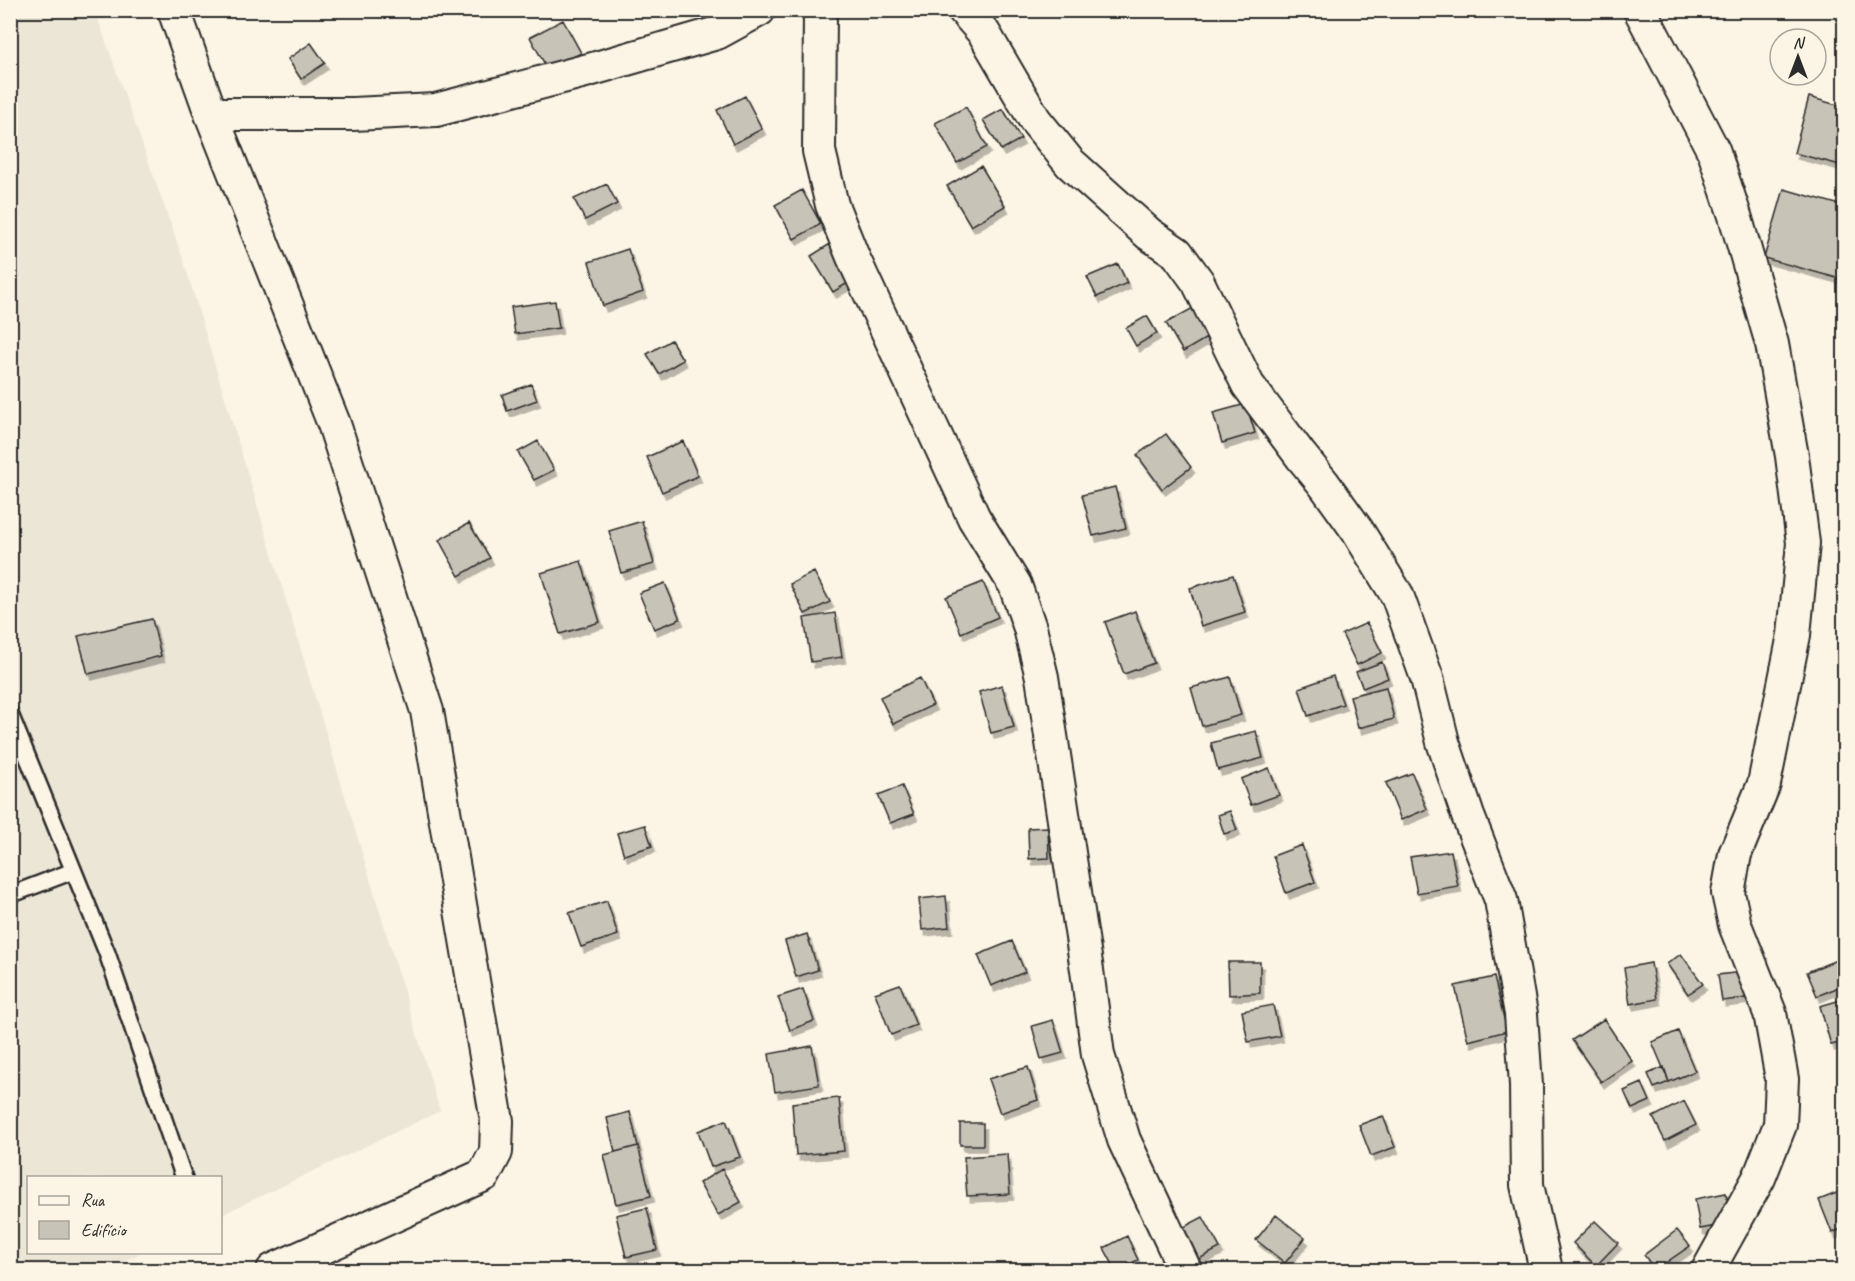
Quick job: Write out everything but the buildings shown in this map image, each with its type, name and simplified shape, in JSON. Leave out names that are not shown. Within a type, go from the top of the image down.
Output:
[{"type":"street","points":[[174,10],[211,114],[334,424],[427,711],[497,1121],[496,1152],[484,1175],[273,1270]]},
{"type":"street","points":[[211,114],[353,114],[436,110],[589,70],[717,33],[759,10]]},
{"type":"street","points":[[820,10],[819,151],[832,205],[853,257],[974,518],[1015,585],[1030,628],[1044,688],[1088,970],[1098,1055],[1124,1140],[1185,1270]]},
{"type":"street","points":[[964,10],[984,33],[1035,120],[1070,163],[1149,234],[1177,254],[1198,282],[1248,385],[1357,530],[1396,595],[1427,678],[1443,742],[1468,816],[1501,900],[1521,1014],[1526,1085],[1527,1185],[1546,1270]]},
{"type":"street","points":[[1640,10],[1714,152],[1736,219],[1772,344],[1792,456],[1803,543],[1794,635],[1764,784],[1734,854],[1728,893],[1734,925],[1770,1013],[1782,1079],[1780,1125],[1759,1178],[1708,1270]]},
{"type":"lane","points":[[10,714],[106,953],[183,1176]]},
{"type":"lane","points":[[10,895],[73,871]]},
{"type":"shaded area","points":[[10,11],[95,11],[183,259],[440,1111],[222,1215],[222,1176],[27,1176],[27,1254],[139,1254],[103,1270],[11,1270]]}]
